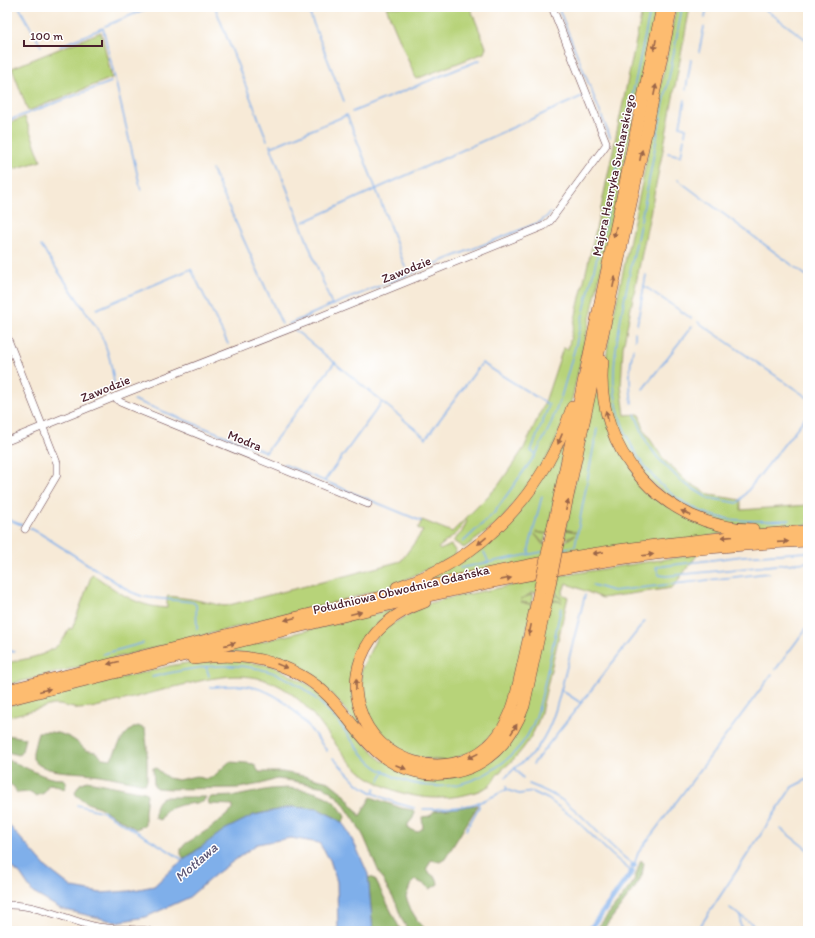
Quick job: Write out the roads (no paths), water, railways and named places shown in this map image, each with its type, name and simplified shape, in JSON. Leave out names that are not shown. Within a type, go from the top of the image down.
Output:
[{"type":"highway","name":"Majora Henryka Sucharskiego","points":[[590,350],[662,7]]},
{"type":"highway","name":"Majora Henryka Sucharskiego","points":[[606,321],[672,7]]},
{"type":"highway","points":[[606,321],[606,342],[602,379],[605,408],[617,445],[630,466],[644,482],[660,498],[672,506],[688,515],[704,521],[731,528],[793,528],[808,531]]},
{"type":"highway","points":[[151,664],[168,664],[198,658],[231,656],[254,658],[277,664],[303,676],[324,692],[343,711],[369,745],[378,753],[402,768],[421,774],[452,773],[468,768],[487,759],[501,746],[517,723],[524,706],[544,591],[554,544],[606,321]]},
{"type":"highway","points":[[554,544],[590,350]]},
{"type":"highway","points":[[341,607],[358,598],[403,585],[451,563],[476,546],[505,520],[534,485],[552,457],[568,417],[583,364],[590,350]]},
{"type":"highway","name":"Południowa Obwodnica Gdańska","points":[[7,690],[341,607],[483,574],[594,554],[706,539],[808,531]]},
{"type":"highway","name":"Południowa Obwodnica Gdańska","points":[[7,700],[454,590],[557,569],[644,556],[737,546],[808,541]]},
{"type":"highway","points":[[454,590],[438,598],[405,610],[387,622],[378,630],[366,646],[357,672],[356,696],[365,722],[372,734],[382,745],[409,761],[431,765],[456,763],[479,753],[499,734],[512,712],[544,591]]},
{"type":"street","name":"Zawodzie","points":[[43,426],[317,318],[544,226],[550,221],[606,145],[552,7]]},
{"type":"street","points":[[7,337],[57,463],[56,475],[25,529]]},
{"type":"street","name":"Modra","points":[[115,397],[120,402],[368,504]]},
{"type":"street","points":[[7,441],[43,426]]},
{"type":"street","points":[[7,905],[30,907],[95,926],[111,929],[148,931]]},
{"type":"water","name":"Motława","points":[[291,807],[318,809],[336,818],[346,828],[368,874],[373,931],[338,931],[337,882],[330,860],[319,843],[291,838],[257,844],[216,874],[188,898],[146,917],[116,922],[61,909],[33,893],[20,874],[7,864],[7,823],[47,868],[73,888],[101,893],[129,891],[154,886],[174,867],[224,830],[254,815]]},
{"type":"waterway","points":[[19,7],[41,46]]},
{"type":"waterway","points":[[105,26],[151,7]]},
{"type":"waterway","points":[[215,7],[267,140]]},
{"type":"waterway","points":[[307,7],[344,101]]},
{"type":"waterway","points":[[558,7],[610,137]]},
{"type":"waterway","points":[[463,542],[494,513],[536,454],[550,426],[561,397],[576,344],[606,220],[651,7]]},
{"type":"waterway","points":[[682,7],[648,188],[619,329],[614,375],[617,404],[622,424],[641,461],[669,492],[686,504],[705,513],[736,520],[790,520]]},
{"type":"waterway","points":[[705,18],[707,7]]},
{"type":"waterway","points":[[762,7],[808,41]]},
{"type":"waterway","points":[[699,52],[704,27]]},
{"type":"waterway","points":[[60,46],[103,28],[141,190]]},
{"type":"waterway","points":[[352,112],[480,60]]},
{"type":"waterway","points":[[686,89],[691,60]]},
{"type":"waterway","points":[[7,121],[111,82]]},
{"type":"waterway","points":[[405,267],[376,189],[585,95]]},
{"type":"waterway","points":[[685,100],[680,126],[686,128],[685,135]]},
{"type":"waterway","points":[[271,147],[347,115],[376,189],[304,222]]},
{"type":"waterway","points":[[668,153],[681,156],[684,139]]},
{"type":"waterway","points":[[270,145],[332,305],[289,324]]},
{"type":"waterway","points":[[212,170],[282,324]]},
{"type":"waterway","points":[[678,180],[808,277]]},
{"type":"waterway","points":[[332,305],[540,222],[551,213]]},
{"type":"waterway","points":[[41,246],[99,331],[108,352],[115,388]]},
{"type":"waterway","points":[[97,309],[191,269],[228,344]]},
{"type":"waterway","points":[[646,275],[644,286],[691,318]]},
{"type":"waterway","points":[[637,325],[644,286]]},
{"type":"waterway","points":[[698,322],[808,398]]},
{"type":"waterway","points":[[643,389],[692,326]]},
{"type":"waterway","points":[[295,330],[426,438],[482,363],[549,405],[531,451],[536,454]]},
{"type":"waterway","points":[[635,332],[635,340]]},
{"type":"waterway","points":[[632,403],[630,376],[633,349]]},
{"type":"waterway","points":[[134,400],[266,452],[335,362]]},
{"type":"waterway","points":[[325,480],[382,402]]},
{"type":"waterway","points":[[635,414],[647,443],[658,458],[682,482],[708,498],[738,503],[808,414]]},
{"type":"waterway","points":[[562,549],[575,546],[597,429]]},
{"type":"waterway","points":[[283,464],[421,521]]},
{"type":"waterway","points":[[529,554],[529,548],[542,496]]},
{"type":"waterway","points":[[7,519],[22,525]]},
{"type":"waterway","points":[[30,528],[131,592],[144,597],[193,602],[196,605],[197,629]]},
{"type":"waterway","points":[[484,552],[488,561]]},
{"type":"waterway","points":[[460,568],[542,552]]},
{"type":"waterway","points":[[808,552],[743,556],[656,567],[659,575],[666,576],[808,562]]},
{"type":"waterway","points":[[593,585],[613,591],[769,573]]},
{"type":"waterway","points":[[561,690],[585,595]]},
{"type":"waterway","points":[[379,781],[384,772],[416,784],[447,786],[477,778],[506,760],[525,739],[531,729],[537,713],[561,608]]},
{"type":"waterway","points":[[581,703],[645,621]]},
{"type":"waterway","points":[[776,669],[808,626]]},
{"type":"waterway","points":[[103,654],[143,643]]},
{"type":"waterway","points":[[7,650],[14,652]]},
{"type":"waterway","points":[[206,666],[209,676]]},
{"type":"waterway","points":[[152,677],[209,667],[235,666],[259,669],[282,676],[303,689],[324,707],[368,760],[373,765],[384,771]]},
{"type":"waterway","points":[[529,784],[565,802],[634,865],[638,853],[772,674]]},
{"type":"waterway","points":[[211,687],[245,686],[259,689],[271,694],[283,701],[302,719],[327,751]]},
{"type":"waterway","points":[[515,768],[532,754],[544,738],[554,715],[561,690],[581,703],[533,764]]},
{"type":"waterway","points":[[333,758],[358,784],[373,793]]},
{"type":"waterway","points":[[506,777],[515,768],[523,778]]},
{"type":"waterway","points":[[697,931],[792,787],[808,779]]},
{"type":"waterway","points":[[506,786],[507,790],[519,794],[533,792],[548,799],[575,819],[632,872]]},
{"type":"waterway","points":[[375,788],[373,793],[396,803],[414,808]]},
{"type":"waterway","points":[[423,809],[450,808],[471,805],[506,790]]},
{"type":"waterway","points":[[466,830],[479,807],[478,802]]},
{"type":"waterway","name":"Motława","points":[[77,805],[104,812],[183,860]]},
{"type":"waterway","points":[[781,829],[808,850]]},
{"type":"waterway","points":[[589,931],[632,872]]},
{"type":"waterway","points":[[730,908],[762,931]]},
{"type":"waterway","points":[[741,916],[740,923],[742,931]]}]
